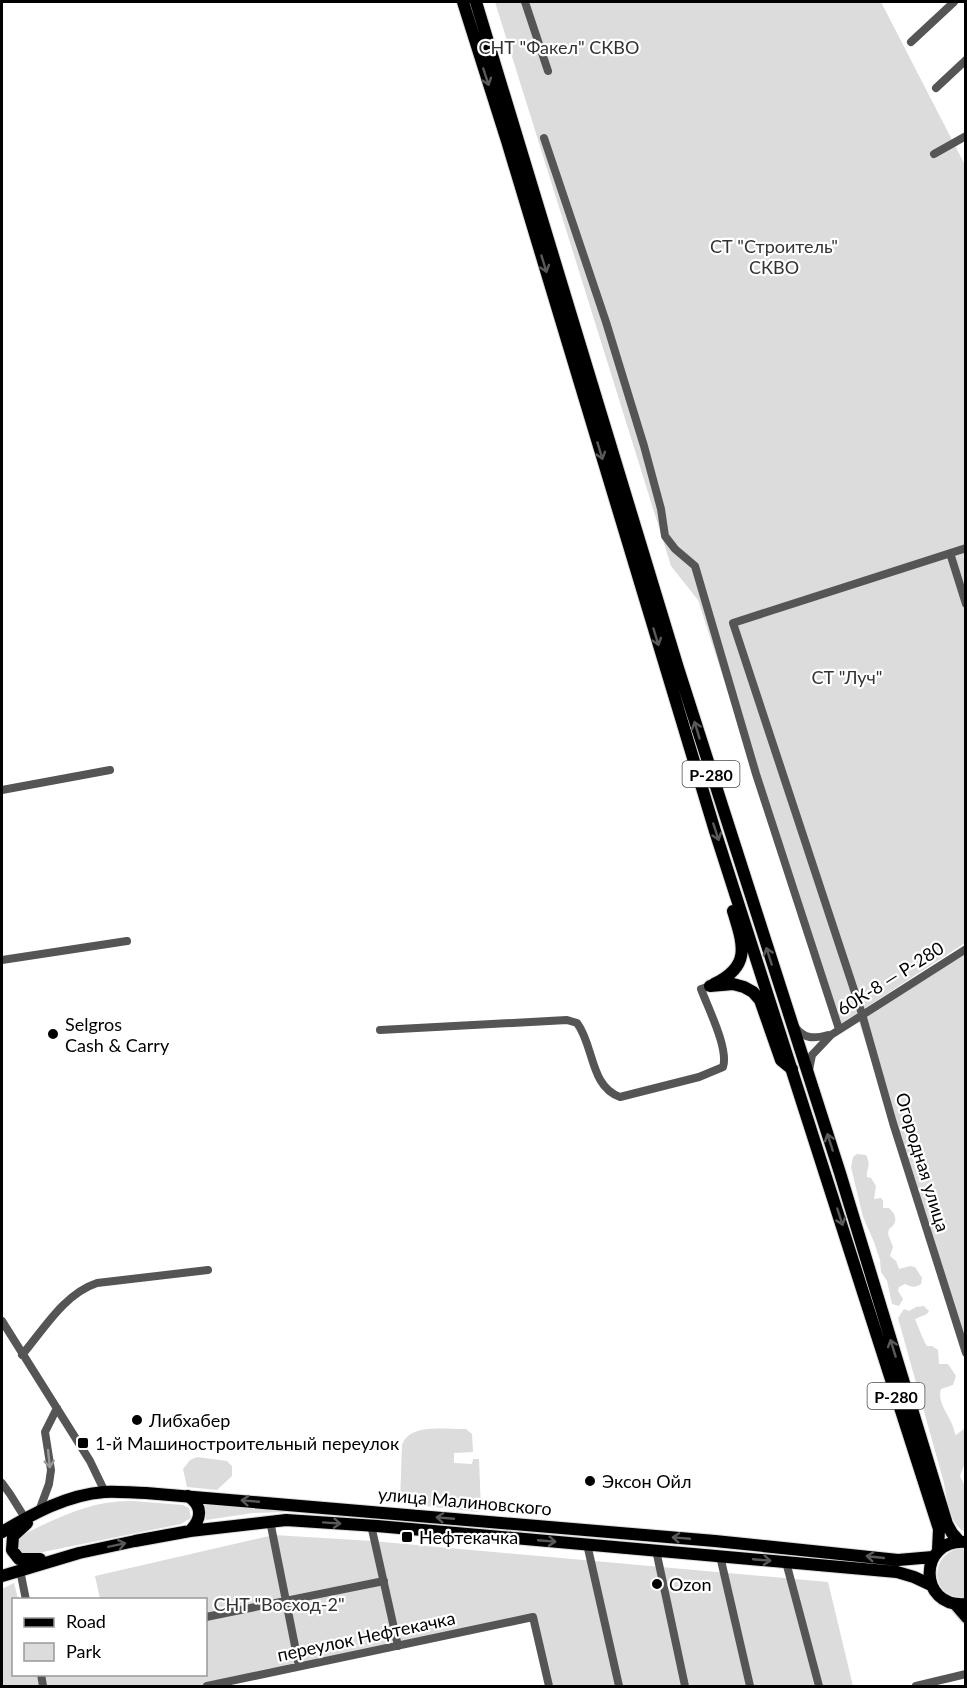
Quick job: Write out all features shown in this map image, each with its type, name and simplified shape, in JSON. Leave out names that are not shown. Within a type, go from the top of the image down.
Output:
[{"type":"highway","name":"Р-280","points":[[463,2],[731,879],[939,1529],[936,1553]]},
{"type":"highway","name":"Р-280","points":[[476,2],[678,668],[840,1173],[947,1524],[952,1533],[962,1541]]},
{"type":"highway","points":[[710,986],[723,980],[741,960],[742,942],[725,885],[731,879],[745,880]]},
{"type":"highway","points":[[710,986],[733,984],[753,992],[760,1000],[781,1060],[792,1069]]},
{"type":"highway","points":[[827,1176],[837,1177],[840,1173]]},
{"type":"highway","name":"улица Малиновского","points":[[2,1532],[24,1518],[45,1509],[82,1495],[105,1492],[188,1496],[704,1540],[898,1560],[915,1560],[936,1553],[945,1545],[962,1541]]},
{"type":"highway","points":[[188,1496],[197,1504],[200,1512],[197,1523],[190,1531]]},
{"type":"highway","points":[[45,1509],[15,1533],[11,1545],[14,1554],[19,1559],[25,1560],[79,1553]]},
{"type":"highway","name":"улица Малиновского","points":[[2,1576],[79,1553],[190,1531],[286,1520],[371,1525],[897,1572],[931,1585],[943,1599],[960,1604]]},
{"type":"highway","points":[[931,1585],[929,1570],[936,1553]]},
{"type":"main road","points":[[960,1604],[966,1618]]},
{"type":"street","points":[[525,2],[548,71]]},
{"type":"street","points":[[911,42],[954,2]]},
{"type":"street","points":[[936,88],[966,60]]},
{"type":"street","points":[[934,154],[964,137]]},
{"type":"street","points":[[544,138],[644,446],[661,509],[665,536],[675,549],[694,566],[835,1032]]},
{"type":"street","points":[[966,548],[950,553],[966,604]]},
{"type":"street","name":"Огородная улица","points":[[950,553],[733,623],[862,1014],[892,1123],[966,1353]]},
{"type":"street","points":[[2,790],[110,770]]},
{"type":"street","points":[[2,960],[127,941]]},
{"type":"street","name":"60К-8 — Р-280","points":[[808,1077],[812,1055],[835,1032],[966,949]]},
{"type":"street","points":[[380,1030],[567,1020],[577,1023],[586,1037],[605,1089],[620,1097],[699,1077],[723,1067],[725,1060],[723,1048],[701,989],[710,986]]},
{"type":"street","name":"60К-8 — Р-280","points":[[790,1022],[806,1037],[814,1038],[835,1032]]},
{"type":"street","points":[[22,1354],[71,1296],[89,1286],[97,1283],[208,1270]]},
{"type":"street","points":[[2,1321],[90,1461],[105,1492]]},
{"type":"street","points":[[45,1509],[51,1470],[45,1432],[57,1408]]},
{"type":"street","points":[[2,1483],[24,1518]]},
{"type":"street","points":[[270,1521],[299,1666]]},
{"type":"street","points":[[371,1525],[398,1646]]},
{"type":"street","points":[[587,1544],[619,1686]]},
{"type":"street","points":[[656,1550],[685,1686]]},
{"type":"street","points":[[720,1556],[750,1686]]},
{"type":"street","points":[[786,1562],[819,1686]]},
{"type":"street","points":[[20,1570],[26,1598]]},
{"type":"street","points":[[207,1617],[384,1581]]},
{"type":"street","name":"переулок Нефтекачка","points":[[207,1686],[533,1617],[549,1686]]},
{"type":"street","points":[[916,1686],[966,1674]]},
{"type":"green space","name":"СТ \"Строитель\" СКВО","points":[[495,2],[881,2],[965,165],[965,943],[836,1027],[698,600],[671,566]]},
{"type":"green space","points":[[965,953],[965,1357],[859,1022]]},
{"type":"green space","points":[[857,1154],[866,1155],[868,1159],[867,1177],[871,1178],[876,1186],[874,1199],[881,1198],[883,1208],[889,1208],[895,1216],[895,1222],[888,1234],[893,1247],[890,1256],[896,1261],[899,1269],[915,1267],[922,1278],[921,1284],[917,1286],[905,1284],[899,1287],[898,1291],[903,1299],[899,1306],[892,1304],[874,1242],[863,1217],[851,1167],[853,1157]]},
{"type":"green space","points":[[924,1306],[929,1311],[927,1314],[915,1319],[925,1342],[927,1346],[938,1350],[939,1364],[948,1364],[956,1376],[953,1385],[941,1389],[940,1395],[955,1434],[965,1428],[965,1463],[960,1476],[965,1486],[965,1532],[955,1523],[950,1511],[898,1318],[904,1309],[909,1311]]},
{"type":"green space","points":[[466,1429],[472,1434],[473,1452],[454,1453],[454,1463],[472,1464],[473,1459],[479,1459],[481,1510],[477,1512],[400,1503],[402,1445],[406,1438],[421,1430]]},
{"type":"green space","points":[[197,1457],[227,1461],[232,1466],[232,1476],[217,1490],[187,1487],[183,1469],[190,1460]]},
{"type":"green space","points":[[118,1501],[183,1505],[189,1508],[191,1518],[181,1524],[28,1555],[19,1553],[16,1541],[20,1536],[47,1523],[89,1507]]},
{"type":"green space","points":[[204,1503],[289,1512],[253,1513],[206,1520]]},
{"type":"green space","name":"СНТ \"Восход-2\"","points":[[274,1535],[372,1541],[828,1582],[853,1686],[546,1686],[531,1620],[213,1686],[2,1686],[2,1589],[14,1583],[18,1598],[12,1598],[12,1676],[207,1676],[207,1598],[100,1598],[95,1576]]},
{"type":"green space","points":[[965,1548],[965,1597],[954,1596],[946,1592],[937,1577],[942,1560],[949,1553]]},
{"type":"place","name":"Selgros Cash & Carry","points":[[53,1034]]},
{"type":"place","name":"Либхабер","points":[[137,1420]]},
{"type":"place","name":"1-й Машиностроительный переулок","points":[[83,1443]]},
{"type":"place","name":"Эксон Ойл","points":[[590,1481]]},
{"type":"place","name":"Нефтекачка","points":[[407,1537]]},
{"type":"place","name":"Ozon","points":[[657,1584]]},
{"type":"park label","name":"СНТ \"Факел\" СКВО","points":[[559,47]]},
{"type":"park label","name":"СТ \"Луч\"","points":[[847,677]]}]
